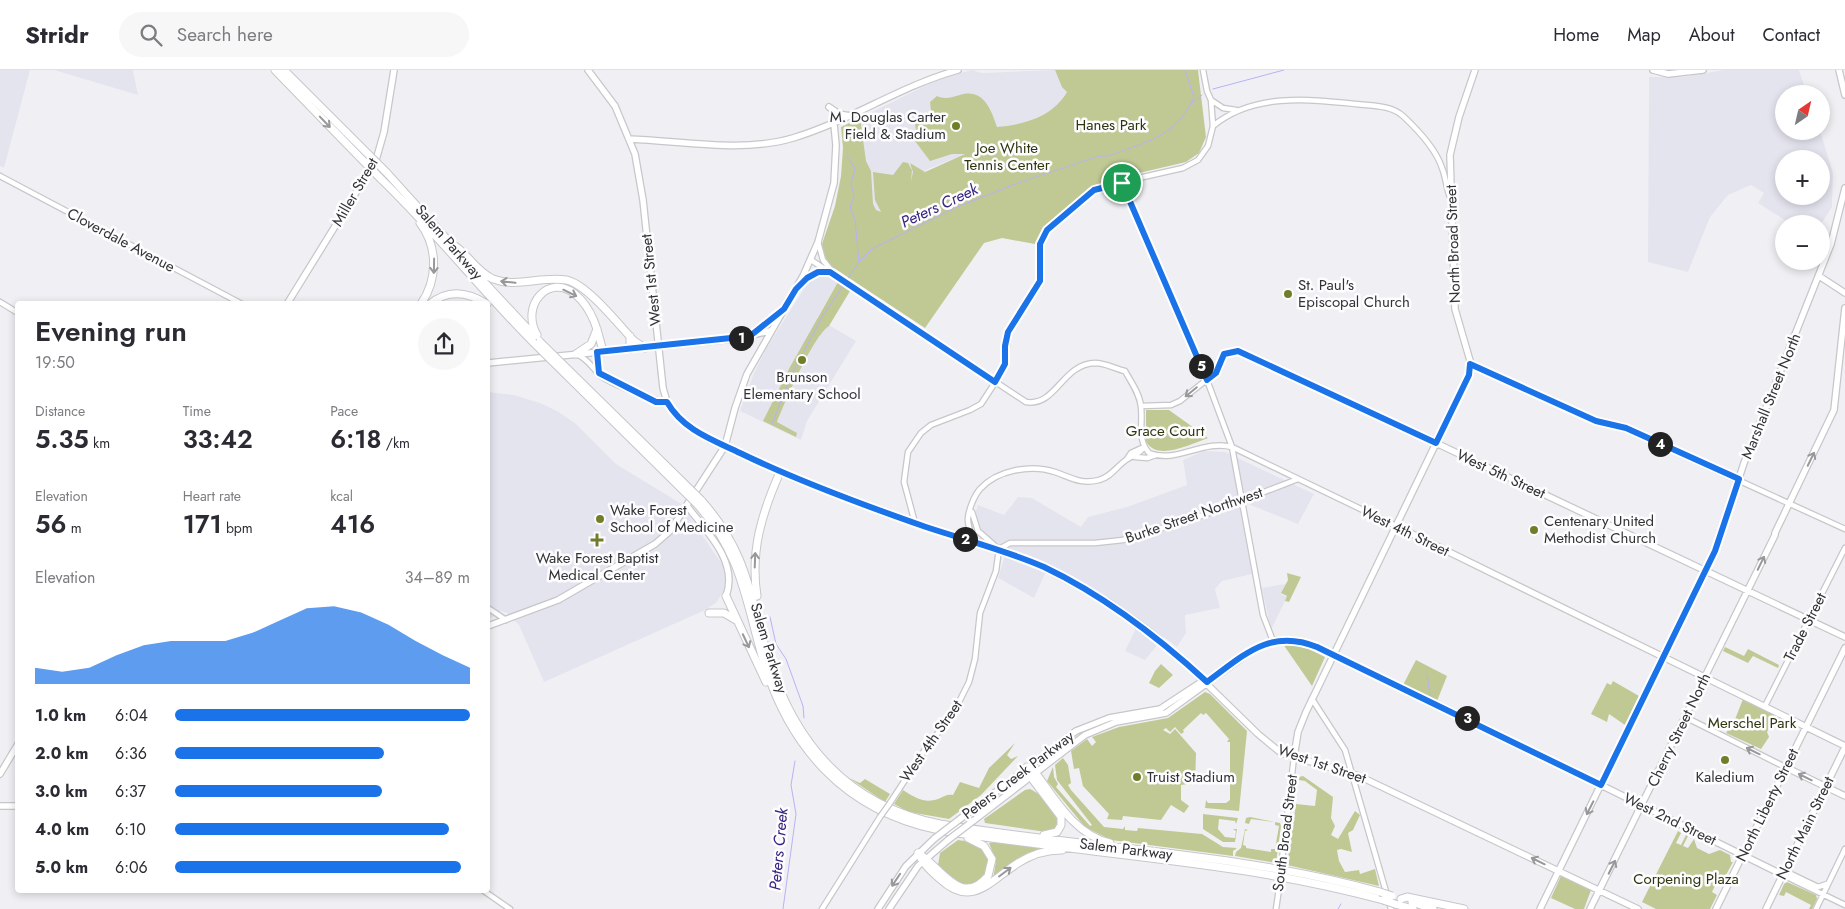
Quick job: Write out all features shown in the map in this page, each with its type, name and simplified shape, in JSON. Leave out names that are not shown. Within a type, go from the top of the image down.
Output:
[{"type":"highway","points":[[271,70],[280,79],[286,74]]},
{"type":"highway","name":"Salem Parkway","points":[[275,70],[286,74],[344,135],[493,301],[722,525],[738,552],[749,582],[772,670],[783,698],[821,763]]},
{"type":"highway","points":[[384,178],[386,186],[422,227],[430,242],[434,260],[434,272],[430,288],[423,301]]},
{"type":"highway","name":"Salem Parkway","points":[[384,178],[452,244],[536,342]]},
{"type":"highway","points":[[452,244],[477,269],[497,280],[515,283],[561,279],[576,284],[644,348]]},
{"type":"highway","points":[[490,307],[526,340],[536,342],[531,323],[531,311],[538,297],[553,289],[565,289],[575,294],[593,318],[598,329],[600,352]]},
{"type":"highway","points":[[434,301],[440,297],[455,293],[471,296],[481,301]]},
{"type":"highway","points":[[576,354],[591,344],[598,329]]},
{"type":"highway","points":[[630,336],[630,349]]},
{"type":"highway","points":[[760,626],[762,619],[755,581],[757,540],[764,512],[780,472]]},
{"type":"highway","name":"Salem Parkway","points":[[699,502],[720,533],[736,564],[767,671],[792,728],[821,763],[861,800],[889,815],[918,825],[952,832],[1276,875],[1383,900],[1413,909]]},
{"type":"highway","points":[[726,596],[785,722],[792,728]]},
{"type":"highway","points":[[709,613],[724,613],[738,622]]},
{"type":"highway","points":[[1026,767],[1081,829],[1104,842],[1131,846],[1137,850]]},
{"type":"highway","points":[[1028,836],[1052,835],[1059,830],[1061,823],[1058,812],[1032,774]]},
{"type":"highway","name":"Salem Parkway","points":[[836,778],[873,800],[910,817],[950,826],[1277,868],[1380,892],[1392,896],[1396,904]]},
{"type":"highway","points":[[924,860],[958,887],[971,888],[984,881],[992,865],[988,850],[976,840],[957,836],[952,832]]},
{"type":"highway","points":[[918,853],[950,889],[969,893],[982,889],[1019,862],[1035,854],[1060,850],[1094,854],[1100,852]]},
{"type":"highway","points":[[1402,909],[1396,904],[1407,897],[1464,909]]},
{"type":"highway","name":"Salem Parkway","points":[[1396,904],[1433,909]]},
{"type":"main road","name":"Miller Street","points":[[290,301],[376,160],[384,132],[394,70]]},
{"type":"main road","name":"West 1st Street","points":[[588,70],[608,94],[630,139],[642,200],[662,380],[667,402],[688,426],[780,472],[915,523],[999,549],[1049,570],[1108,602],[1151,633],[1207,682],[1271,746],[1281,753],[1353,774],[1638,909]]},
{"type":"main road","points":[[630,139],[721,144],[764,143],[791,139],[834,124],[933,78],[958,70]]},
{"type":"main road","name":"North Broad Street","points":[[1470,364],[1455,309],[1450,155],[1459,117],[1475,70]]},
{"type":"main road","points":[[1653,70],[1668,74],[1702,70]]},
{"type":"main road","points":[[1839,70],[1845,95]]},
{"type":"main road","points":[[829,107],[839,114],[852,116]]},
{"type":"main road","points":[[490,625],[558,600],[655,544],[667,535],[687,506],[725,446],[743,385],[770,331],[796,289],[818,242],[834,183],[836,145],[834,124]]},
{"type":"main road","name":"Marshall Street North","points":[[1540,909],[1706,571],[1724,529],[1739,479],[1835,234],[1845,188]]},
{"type":"main road","points":[[1819,276],[1845,291]]},
{"type":"main road","points":[[750,336],[784,309]]},
{"type":"main road","name":"Cherry Street North","points":[[1590,909],[1748,591],[1835,407],[1845,310]]},
{"type":"main road","points":[[490,363],[750,336],[770,331]]},
{"type":"main road","points":[[1294,757],[1300,725],[1469,375],[1470,364]]},
{"type":"main road","name":"West 5th Street","points":[[1436,443],[1845,637]]},
{"type":"main road","points":[[687,506],[726,562],[730,578],[726,596]]},
{"type":"main road","name":"West 4th Street","points":[[1396,526],[1845,747]]},
{"type":"main road","name":"West 2nd Street","points":[[1207,682],[1254,649],[1273,641],[1297,640],[1334,655],[1678,824],[1785,872]]},
{"type":"main road","name":"North Liberty Street","points":[[1716,909],[1845,648]]},
{"type":"main road","name":"Peters Creek Parkway","points":[[878,909],[901,872],[918,853],[1026,767],[1070,735],[1088,725],[1109,718],[1160,710],[1198,684],[1207,682]]},
{"type":"main road","name":"Peters Creek Parkway","points":[[889,909],[904,884],[924,860],[1032,774],[1091,732],[1116,722],[1166,713],[1202,688],[1207,682]]},
{"type":"main road","name":"North Main Street","points":[[1766,909],[1845,747]]},
{"type":"main road","points":[[0,774],[15,749]]},
{"type":"main road","points":[[1785,767],[1845,796]]},
{"type":"main road","points":[[0,806],[15,806]]},
{"type":"street","points":[[915,523],[904,482],[906,462],[912,446],[931,425],[981,404],[995,382],[1005,364],[1005,346],[1008,332],[1040,281],[1040,244],[1047,230],[1094,190],[1190,165],[1205,153],[1211,140],[1213,126],[1211,100],[1207,91],[1203,70]]},
{"type":"street","points":[[1213,126],[1237,110],[1275,101],[1299,99],[1378,106],[1395,111],[1402,115],[1422,136],[1439,160],[1450,198]]},
{"type":"street","points":[[1211,100],[1223,108],[1237,110]]},
{"type":"street","name":"Cloverdale Avenue","points":[[0,176],[236,301]]},
{"type":"street","points":[[1122,183],[1207,380],[1232,448],[1263,615],[1273,641]]},
{"type":"street","points":[[818,242],[823,260],[840,277]]},
{"type":"street","points":[[811,260],[840,277],[1023,401],[1033,403],[1048,397],[1067,375],[1082,365],[1099,363],[1125,371],[1136,391],[1141,406],[1141,436],[1144,447],[1156,455]]},
{"type":"street","points":[[796,289],[814,274],[830,272]]},
{"type":"street","points":[[0,302],[15,311]]},
{"type":"street","name":"West 5th Street","points":[[1141,406],[1171,405],[1180,401],[1216,373],[1224,354],[1234,350],[1243,352],[1436,443]]},
{"type":"street","points":[[599,373],[600,352]]},
{"type":"street","points":[[576,354],[587,360],[599,373],[656,402],[667,402]]},
{"type":"street","points":[[1470,364],[1596,421],[1626,428],[1845,529]]},
{"type":"street","points":[[1133,455],[1141,436]]},
{"type":"street","name":"West 4th Street","points":[[1133,455],[1147,458],[1156,455],[1169,456],[1208,445],[1232,448],[1396,526]]},
{"type":"street","points":[[968,539],[971,532],[968,518],[971,508],[981,488],[993,480],[1016,470],[1040,469],[1085,482],[1106,477],[1144,447]]},
{"type":"street","points":[[1234,460],[1244,453]]},
{"type":"street","name":"Burke Street Northwest","points":[[999,549],[1010,543],[1095,543],[1123,540],[1164,528],[1298,479]]},
{"type":"street","points":[[971,508],[973,522],[978,532],[999,549]]},
{"type":"street","name":"Trade Street","points":[[1765,706],[1845,548]]},
{"type":"street","name":"West 4th Street","points":[[822,909],[925,749],[953,714],[969,682],[976,658],[980,613],[996,571],[999,549]]},
{"type":"street","points":[[490,609],[506,620]]},
{"type":"street","points":[[1312,699],[1344,748],[1396,904]]},
{"type":"street","points":[[1685,717],[1785,767]]},
{"type":"street","name":"South Broad Street","points":[[1276,909],[1294,757]]},
{"type":"street","points":[[1816,909],[1845,848]]},
{"type":"street","points":[[1785,872],[1818,887],[1828,884]]},
{"type":"street","points":[[1785,872],[1845,905]]},
{"type":"street","points":[[487,893],[510,909]]},
{"type":"shaded area","points":[[0,70],[30,70],[4,168],[0,166]]},
{"type":"shaded area","points":[[54,70],[133,70],[138,95]]},
{"type":"shaded area","points":[[972,70],[982,73],[1055,70],[1067,92],[1056,107],[1033,120],[992,135],[963,155],[928,169],[906,184],[886,212],[870,214],[860,118],[941,78]]},
{"type":"shaded area","points":[[1724,70],[1799,70],[1804,85],[1775,85],[1775,140],[1823,140],[1826,150],[1775,150],[1775,205],[1830,205],[1830,163],[1833,173],[1832,207],[1827,215],[1777,215],[1758,203],[1764,193],[1751,185],[1728,195],[1710,217],[1688,272],[1648,262],[1649,77],[1683,77]]},
{"type":"shaded area","name":"Brunson Elementary School","points":[[816,277],[830,277],[838,282],[817,318],[856,341],[807,421],[801,440],[740,411],[754,373],[767,347],[807,284]]},
{"type":"shaded area","name":"Wake Forest Baptist Medical Center","points":[[490,392],[514,395],[540,403],[557,411],[575,423],[616,464],[680,503],[722,564],[725,576],[724,590],[716,603],[703,611],[544,682],[519,625],[507,613],[501,611],[490,619]]},
{"type":"shaded area","points":[[1204,451],[1225,452],[1314,494],[1298,524],[1248,504],[1241,512],[1252,574],[1222,581],[1215,589],[1220,608],[1185,615],[1186,633],[1177,647],[1164,637],[1145,660],[1125,651],[1140,620],[1114,602],[1049,565],[1034,598],[998,578],[1005,556],[979,547],[984,532],[978,525],[975,513],[978,505],[1004,515],[1018,497],[1032,498],[1081,527],[1088,517],[1127,507],[1187,485],[1183,460]]},
{"type":"shaded area","points":[[1285,584],[1281,594],[1287,597],[1271,630],[1262,588]]},
{"type":"green space","name":"Hanes Park","points":[[1055,70],[1198,70],[1206,137],[1199,153],[1186,162],[1139,173],[1115,182],[1092,186],[1047,224],[1035,244],[1002,238],[984,243],[925,328],[831,266],[824,255],[822,244],[835,206],[841,176],[843,148],[841,127],[860,118],[866,161],[871,171],[873,204],[876,210],[881,212],[875,200],[873,172],[893,175],[903,162],[908,163],[912,170],[911,181],[913,172],[910,163],[925,172],[965,154],[952,154],[930,161],[915,141],[914,118],[931,111],[930,102],[937,96],[946,98],[968,94],[980,97],[989,107],[997,127],[1026,122],[1045,114],[1061,101],[1067,92],[1062,87]]},
{"type":"green space","points":[[838,282],[850,291],[829,326],[815,342],[777,422],[797,433],[796,437],[763,421],[790,367]]},
{"type":"green space","name":"Grace Court","points":[[1146,410],[1169,410],[1208,438],[1174,450],[1158,450],[1151,447],[1146,441]]},
{"type":"green space","points":[[1287,573],[1301,577],[1289,602],[1285,601],[1287,596],[1281,593],[1288,580]]},
{"type":"green space","points":[[1283,644],[1305,647],[1325,657],[1312,686]]},
{"type":"green space","points":[[1725,647],[1744,656],[1748,649],[1779,665],[1778,668],[1753,656],[1748,663],[1723,651]]},
{"type":"green space","points":[[1416,660],[1447,676],[1437,701],[1403,685]]},
{"type":"green space","points":[[1161,664],[1173,675],[1159,688],[1149,683]]},
{"type":"green space","points":[[1613,681],[1639,696],[1625,725],[1609,714],[1607,722],[1591,714],[1607,683],[1611,685]]},
{"type":"green space","name":"Truist Stadium","points":[[1205,692],[1210,694],[1247,731],[1239,811],[1205,808],[1206,800],[1208,803],[1226,803],[1230,800],[1230,742],[1227,742],[1229,739],[1206,713],[1203,715],[1201,713],[1181,734],[1175,727],[1170,732],[1166,728],[1163,730],[1170,734],[1175,729],[1196,753],[1195,789],[1195,783],[1181,785],[1181,800],[1189,806],[1184,813],[1171,805],[1161,820],[1123,816],[1122,820],[1107,819],[1109,814],[1083,786],[1079,768],[1074,769],[1071,751],[1087,739],[1092,746],[1096,742],[1092,737],[1119,727],[1168,718]]},
{"type":"green space","name":"Merschel Park","points":[[1743,699],[1775,715],[1767,732],[1769,737],[1761,749],[1726,733],[1734,722]]},
{"type":"green space","points":[[1015,743],[1007,755],[1011,759],[1018,756],[981,795],[949,819],[909,812],[894,804],[903,790],[915,797],[928,801],[953,795],[960,782],[979,788],[989,768]]},
{"type":"green space","points":[[1063,758],[1068,765],[1071,783],[1068,785],[1104,827],[1123,829],[1125,826],[1125,830],[1137,831],[1138,828],[1202,834],[1223,847],[1237,848],[1233,851],[1233,856],[1111,840],[1085,827],[1047,781],[1053,767],[1054,777],[1058,784],[1056,787],[1090,826],[1092,825],[1057,780],[1055,765]]},
{"type":"green space","points":[[1303,776],[1333,797],[1331,818],[1335,826],[1331,835],[1338,839],[1355,811],[1360,815],[1353,830],[1348,833],[1352,852],[1341,849],[1337,850],[1339,861],[1345,872],[1359,870],[1360,874],[1375,869],[1379,886],[1287,865],[1296,804],[1315,806],[1317,790],[1305,781],[1299,780],[1299,777]]},
{"type":"green space","points":[[849,778],[860,783],[865,779],[890,794],[885,802]]},
{"type":"green space","points":[[1030,789],[1045,799],[1053,809],[1058,825],[1052,832],[985,823],[984,819],[1025,790]]},
{"type":"green space","points":[[1203,814],[1238,818],[1236,824],[1235,821],[1219,819],[1218,829],[1225,837],[1235,838],[1236,831],[1233,829],[1237,829],[1235,842],[1223,842],[1203,829]]},
{"type":"green space","points":[[1250,817],[1275,822],[1251,819],[1249,824],[1245,823],[1246,818]]},
{"type":"green space","points":[[1275,822],[1280,823],[1281,826],[1276,863],[1235,856],[1236,852],[1241,848],[1245,829],[1248,830],[1245,831],[1243,845],[1246,848],[1271,852],[1271,849],[1275,849],[1279,826],[1275,825]]},
{"type":"green space","name":"Corpening Plaza","points":[[1678,831],[1681,833],[1676,843],[1681,845],[1686,835],[1688,836],[1683,846],[1688,848],[1694,839],[1697,848],[1709,854],[1720,850],[1730,855],[1731,862],[1733,862],[1720,886],[1716,884],[1712,892],[1717,895],[1710,909],[1656,909],[1642,902]]},
{"type":"green space","points":[[958,840],[977,846],[984,851],[990,860],[987,874],[973,884],[966,885],[955,880],[938,865],[940,853]]},
{"type":"green space","points":[[995,842],[1042,848],[1044,850],[993,879],[996,861],[989,843]]},
{"type":"green space","points":[[1561,876],[1591,890],[1584,909],[1575,909],[1551,898]]},
{"type":"green space","points":[[1787,882],[1816,895],[1817,899],[1812,909],[1809,909],[1811,905],[1786,892],[1784,896],[1779,895],[1784,884]]},
{"type":"waterway","name":"Peters Creek","points":[[772,424],[791,376],[822,317],[859,262],[872,249],[955,208],[1015,184],[1099,156],[1108,156],[1158,137],[1178,122],[1187,111],[1194,97],[1185,70]]},
{"type":"waterway","points":[[1213,89],[1284,70]]},
{"type":"waterway","points":[[1192,103],[1202,95]]},
{"type":"waterway","points":[[847,157],[855,168],[851,184],[854,195],[850,208],[855,220],[859,262]]},
{"type":"waterway","name":"Peters Creek","points":[[770,617],[776,644],[786,659],[803,706],[804,718]]},
{"type":"waterway","points":[[1427,674],[1430,695]]},
{"type":"waterway","name":"Peters Creek","points":[[783,909],[796,814],[791,785],[795,761]]},
{"type":"waterway","points":[[1338,909],[1341,904]]},
{"type":"place","name":"M. Douglas Carter Field & Stadium","points":[[956,126]]},
{"type":"place","name":"St. Paul's Episcopal Church","points":[[1288,294]]},
{"type":"place","name":"Brunson Elementary School","points":[[802,360]]},
{"type":"place","name":"Wake Forest School of Medicine","points":[[600,519]]},
{"type":"place","name":"Centenary United Methodist Church","points":[[1534,530]]},
{"type":"place","name":"Wake Forest Baptist Medical Center","points":[[597,540]]},
{"type":"place","name":"Kaledium","points":[[1725,760]]},
{"type":"place","name":"Truist Stadium","points":[[1137,777]]},
{"type":"route","points":[[1122,183],[1207,380],[1216,373],[1224,354],[1234,350],[1243,352],[1436,443],[1469,375],[1470,364],[1596,421],[1626,428],[1739,479],[1726,523],[1715,551],[1601,785],[1317,647],[1297,640],[1266,643],[1254,649],[1207,682],[1157,637],[1134,620],[1108,602],[1049,570],[992,546],[927,527],[770,468],[695,431],[675,414],[667,402],[656,402],[601,376],[599,373],[597,352],[750,336],[784,309],[796,289],[807,278],[818,272],[830,272],[995,382],[1004,369],[1008,332],[1040,281],[1039,251],[1040,244],[1047,230],[1061,216],[1094,190],[1122,183]]},
{"type":"park label","name":"Joe White Tennis Center","points":[[1007,156]]}]
